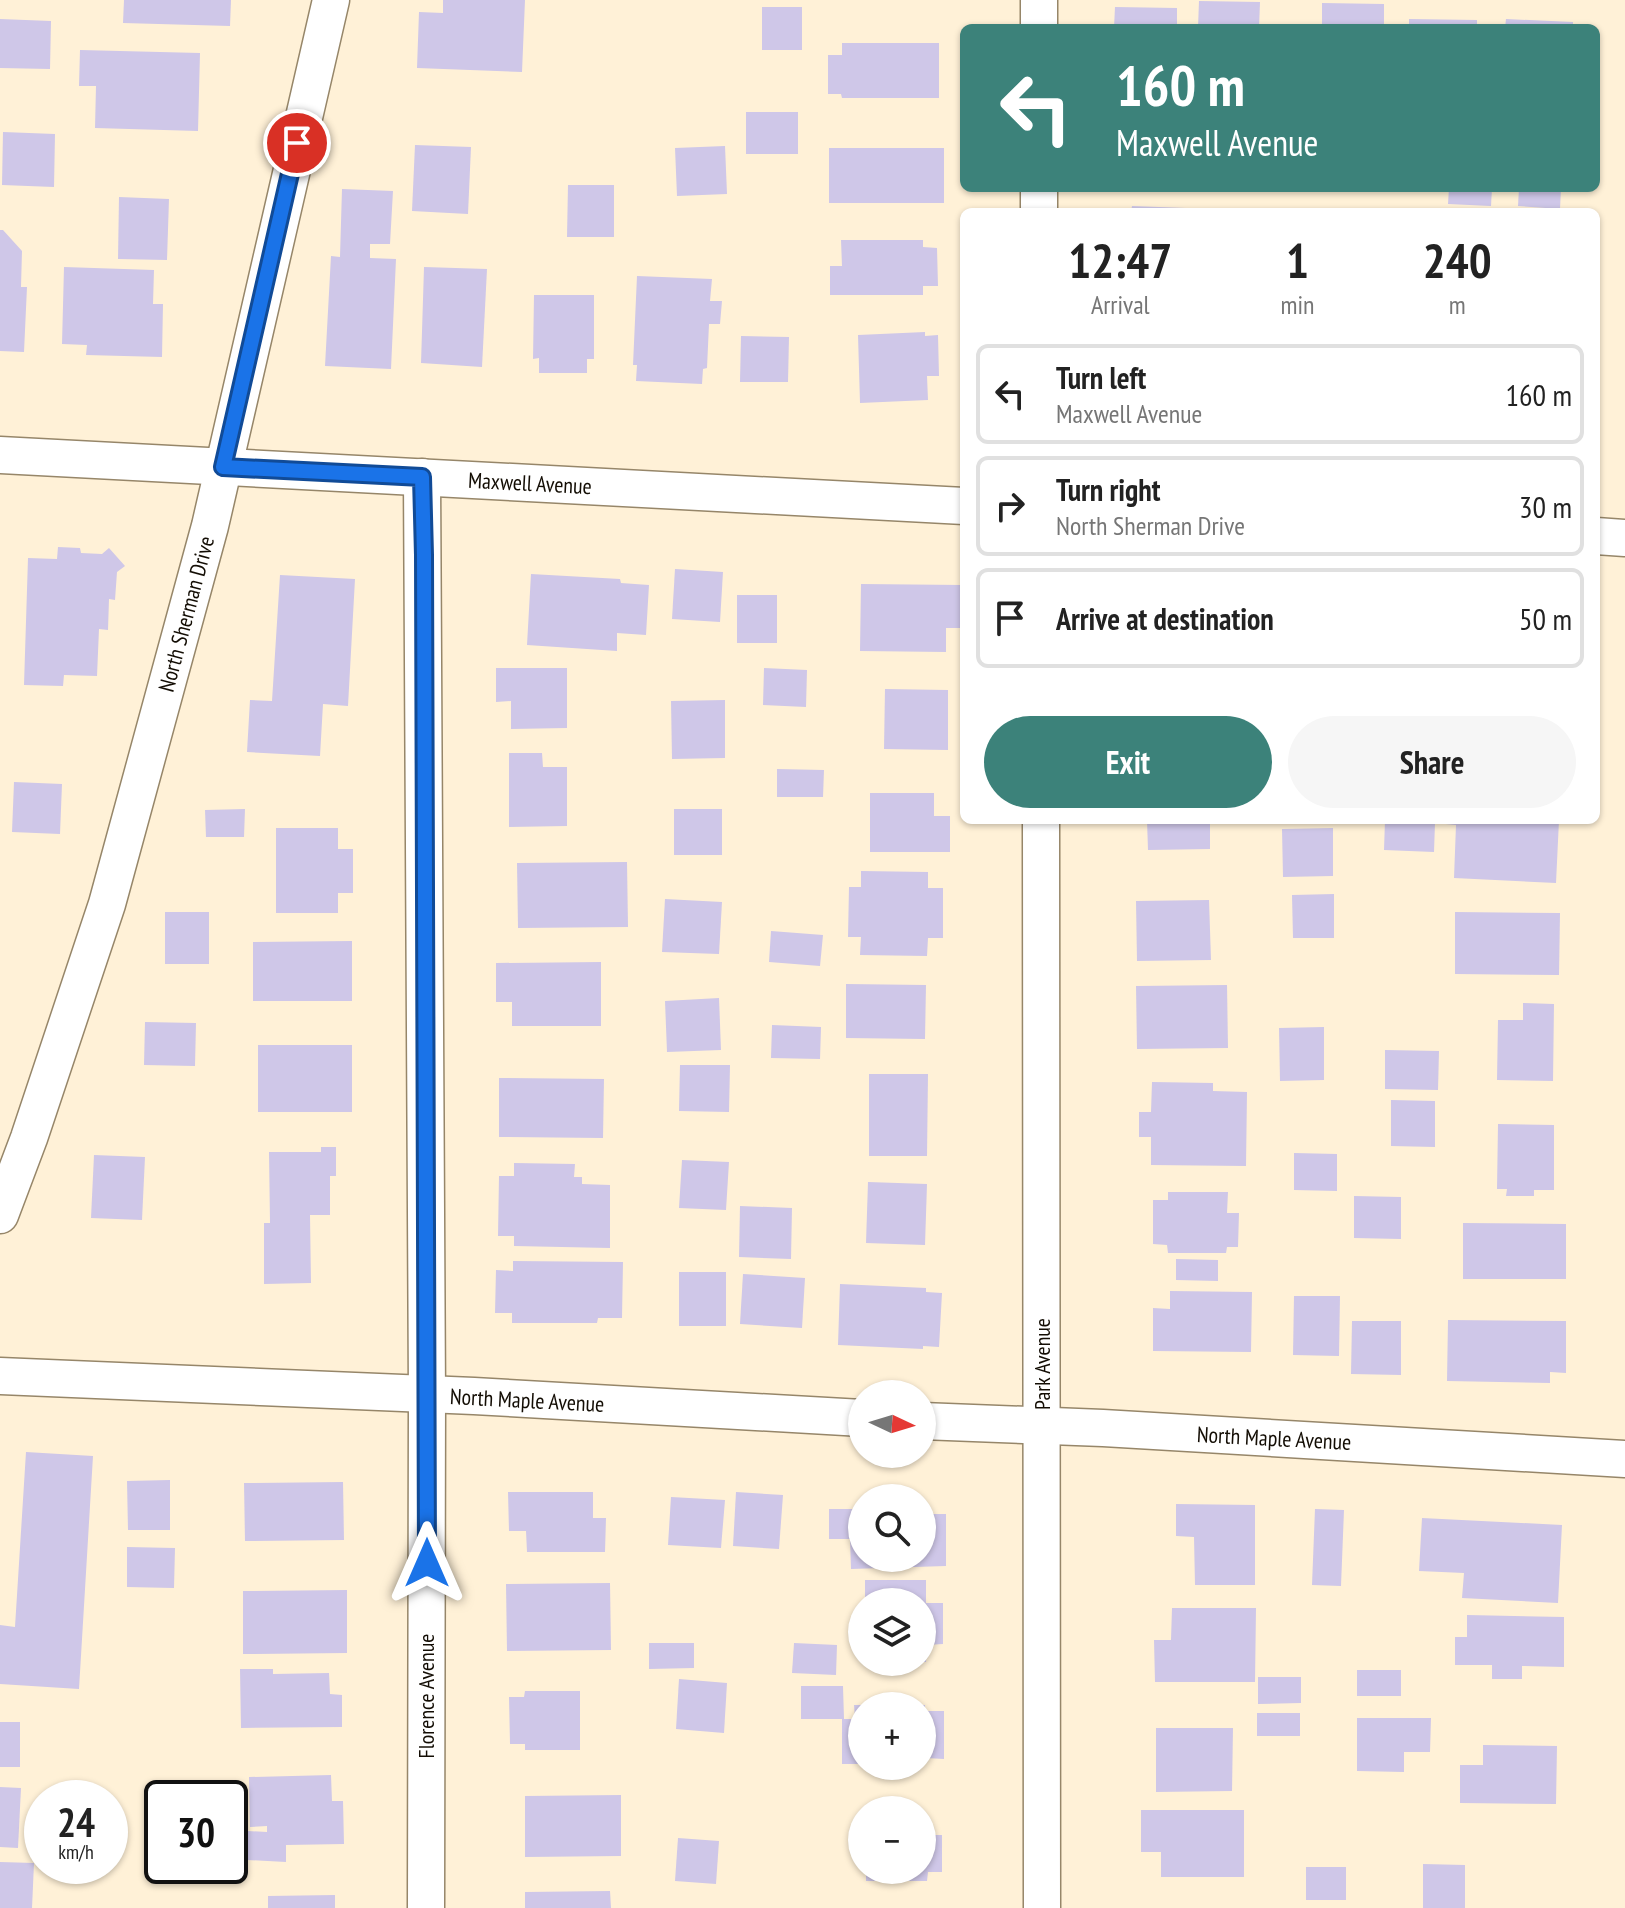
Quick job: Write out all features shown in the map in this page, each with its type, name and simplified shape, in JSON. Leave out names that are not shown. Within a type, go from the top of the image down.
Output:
[{"type":"street","name":"North Sherman Drive","points":[[0,1215],[107,904],[210,526],[331,0]]},
{"type":"street","points":[[1039,0],[1039,24]]},
{"type":"street","name":"Maxwell Avenue","points":[[0,455],[960,506]]},
{"type":"street","name":"Florence Avenue","points":[[422,477],[427,1396],[426,1908]]},
{"type":"street","points":[[1600,536],[1625,538]]},
{"type":"street","name":"Park Avenue","points":[[1041,824],[1042,1908]]},
{"type":"street","name":"North Maple Avenue","points":[[0,1376],[848,1417]]},
{"type":"street","name":"North Maple Avenue","points":[[936,1422],[1625,1459]]},
{"type":"building","points":[[124,0],[231,0],[230,26],[123,23]]},
{"type":"building","points":[[443,0],[525,0],[522,72],[417,68],[419,12],[443,13]]},
{"type":"building","points":[[1199,1],[1260,2],[1259,24],[1198,24]]},
{"type":"building","points":[[1322,3],[1384,4],[1384,24],[1322,24]]},
{"type":"building","points":[[762,7],[802,7],[802,50],[762,50]]},
{"type":"building","points":[[1115,7],[1177,8],[1177,24],[1114,24]]},
{"type":"building","points":[[0,19],[51,21],[50,69],[0,68]]},
{"type":"building","points":[[1409,19],[1477,20],[1477,24],[1409,24]]},
{"type":"building","points":[[1506,19],[1573,22],[1573,24],[1505,24]]},
{"type":"building","points":[[842,43],[939,43],[939,98],[842,98],[841,94],[828,94],[828,55],[842,55]]},
{"type":"building","points":[[80,50],[200,53],[198,131],[95,128],[96,86],[79,86]]},
{"type":"building","points":[[746,112],[798,112],[798,154],[746,154]]},
{"type":"building","points":[[3,132],[55,134],[54,187],[2,185]]},
{"type":"building","points":[[415,145],[471,147],[468,214],[412,211]]},
{"type":"building","points":[[725,146],[727,194],[677,196],[675,148]]},
{"type":"building","points":[[829,148],[944,148],[944,203],[829,203]]},
{"type":"building","points":[[568,185],[614,185],[614,237],[567,237]]},
{"type":"building","points":[[342,189],[393,191],[390,244],[370,244],[370,258],[396,259],[391,369],[325,366],[331,256],[340,257]]},
{"type":"building","points":[[1449,192],[1492,192],[1491,206],[1448,204]]},
{"type":"building","points":[[1519,192],[1561,192],[1560,208],[1518,206]]},
{"type":"building","points":[[119,197],[169,199],[167,260],[118,259]]},
{"type":"building","points":[[1132,206],[1186,208],[1132,208]]},
{"type":"building","points":[[0,230],[22,251],[21,287],[27,287],[24,352],[0,351]]},
{"type":"building","points":[[841,240],[923,240],[923,247],[937,248],[938,286],[923,286],[923,295],[830,295],[830,266],[842,266]]},
{"type":"building","points":[[64,267],[154,270],[153,304],[163,304],[162,357],[86,355],[87,345],[62,344]]},
{"type":"building","points":[[424,267],[487,269],[482,367],[421,363]]},
{"type":"building","points":[[637,276],[712,279],[710,301],[722,301],[720,324],[709,324],[707,368],[703,369],[702,384],[636,381],[637,365],[633,365]]},
{"type":"building","points":[[534,295],[594,295],[594,359],[587,359],[587,373],[539,373],[539,358],[533,359]]},
{"type":"building","points":[[925,332],[925,336],[938,335],[939,376],[927,376],[928,400],[860,403],[858,335]]},
{"type":"building","points":[[741,336],[789,337],[788,382],[740,382]]},
{"type":"building","points":[[58,547],[80,548],[81,553],[102,554],[109,548],[125,566],[117,572],[115,600],[109,599],[108,630],[99,629],[97,676],[64,675],[63,686],[24,685],[28,558],[57,559]]},
{"type":"building","points":[[675,569],[723,572],[720,622],[672,619]]},
{"type":"building","points":[[531,574],[620,579],[621,583],[649,585],[646,635],[617,633],[617,651],[527,645]]},
{"type":"building","points":[[280,575],[355,579],[348,706],[323,704],[320,756],[247,752],[250,700],[272,701]]},
{"type":"building","points":[[861,584],[960,585],[960,628],[946,628],[946,652],[860,651]]},
{"type":"building","points":[[737,595],[777,595],[777,643],[737,643]]},
{"type":"building","points":[[496,668],[567,668],[567,728],[511,729],[511,701],[496,702]]},
{"type":"building","points":[[764,668],[807,670],[806,707],[763,705]]},
{"type":"building","points":[[885,689],[948,690],[948,750],[884,749]]},
{"type":"building","points":[[725,700],[725,758],[672,759],[671,701]]},
{"type":"building","points":[[509,753],[542,753],[543,767],[567,767],[567,826],[509,827]]},
{"type":"building","points":[[777,769],[824,770],[823,797],[777,797]]},
{"type":"building","points":[[14,782],[62,784],[60,834],[12,832]]},
{"type":"building","points":[[870,793],[934,793],[934,816],[950,816],[950,852],[870,852]]},
{"type":"building","points":[[245,809],[244,837],[206,837],[205,810]]},
{"type":"building","points":[[674,809],[722,809],[722,855],[674,855]]},
{"type":"building","points":[[1147,824],[1210,824],[1210,849],[1148,850]]},
{"type":"building","points":[[1385,824],[1435,824],[1434,852],[1384,850]]},
{"type":"building","points":[[1446,824],[1559,824],[1556,883],[1454,878],[1456,825]]},
{"type":"building","points":[[276,828],[338,828],[338,849],[353,849],[353,893],[338,893],[338,913],[276,913]]},
{"type":"building","points":[[1333,828],[1333,876],[1283,877],[1282,829]]},
{"type":"building","points":[[627,862],[628,927],[518,928],[517,863]]},
{"type":"building","points":[[861,871],[928,872],[928,888],[943,888],[943,938],[928,938],[927,956],[860,955],[861,937],[848,937],[849,887],[861,887]]},
{"type":"building","points":[[1334,894],[1334,938],[1293,938],[1292,895]]},
{"type":"building","points":[[665,899],[722,902],[719,954],[662,952]]},
{"type":"building","points":[[1209,900],[1211,960],[1137,961],[1136,901]]},
{"type":"building","points":[[165,912],[209,912],[209,964],[165,964]]},
{"type":"building","points":[[1455,912],[1560,913],[1559,975],[1455,974]]},
{"type":"building","points":[[771,931],[823,935],[820,966],[769,962]]},
{"type":"building","points":[[352,941],[352,1001],[253,1001],[253,942]]},
{"type":"building","points":[[601,962],[601,1026],[512,1026],[512,1002],[496,1002],[496,963]]},
{"type":"building","points":[[846,984],[926,985],[925,1039],[846,1038]]},
{"type":"building","points":[[1227,985],[1228,1048],[1137,1049],[1136,986]]},
{"type":"building","points":[[719,998],[721,1050],[667,1052],[665,1001]]},
{"type":"building","points":[[1523,1003],[1554,1004],[1553,1081],[1497,1080],[1498,1020],[1523,1020]]},
{"type":"building","points":[[145,1022],[196,1023],[195,1066],[144,1065]]},
{"type":"building","points":[[772,1025],[821,1027],[820,1059],[771,1058]]},
{"type":"building","points":[[1324,1027],[1324,1080],[1280,1081],[1279,1028]]},
{"type":"building","points":[[258,1045],[352,1045],[352,1112],[258,1112]]},
{"type":"building","points":[[1385,1050],[1439,1051],[1438,1090],[1385,1089]]},
{"type":"building","points":[[680,1065],[730,1065],[729,1112],[679,1111]]},
{"type":"building","points":[[869,1074],[928,1074],[927,1156],[869,1156]]},
{"type":"building","points":[[499,1078],[604,1079],[603,1138],[499,1137]]},
{"type":"building","points":[[1152,1082],[1213,1083],[1213,1091],[1247,1092],[1246,1166],[1151,1165],[1151,1137],[1139,1137],[1139,1112],[1151,1112]]},
{"type":"building","points":[[1391,1100],[1435,1101],[1435,1147],[1391,1146]]},
{"type":"building","points":[[1498,1124],[1554,1125],[1554,1190],[1534,1190],[1534,1196],[1506,1196],[1507,1189],[1497,1189]]},
{"type":"building","points":[[321,1147],[336,1147],[336,1176],[330,1176],[330,1215],[310,1215],[311,1283],[264,1284],[264,1223],[270,1223],[269,1152],[321,1152]]},
{"type":"building","points":[[1294,1153],[1337,1154],[1337,1191],[1294,1190]]},
{"type":"building","points":[[94,1155],[145,1157],[142,1220],[91,1218]]},
{"type":"building","points":[[682,1160],[729,1162],[726,1210],[679,1208]]},
{"type":"building","points":[[514,1163],[575,1164],[574,1177],[582,1177],[582,1184],[610,1185],[610,1248],[514,1246],[514,1236],[498,1236],[499,1176],[514,1176]]},
{"type":"building","points":[[868,1182],[927,1184],[925,1245],[866,1243]]},
{"type":"building","points":[[1168,1192],[1228,1192],[1227,1213],[1239,1213],[1238,1247],[1227,1247],[1226,1253],[1168,1253],[1167,1245],[1153,1244],[1153,1200],[1168,1200]]},
{"type":"building","points":[[1354,1196],[1401,1197],[1401,1239],[1354,1238]]},
{"type":"building","points":[[740,1206],[792,1208],[791,1259],[739,1257]]},
{"type":"building","points":[[1463,1223],[1566,1224],[1566,1279],[1463,1279]]},
{"type":"building","points":[[1176,1259],[1218,1260],[1218,1281],[1176,1280]]},
{"type":"building","points":[[513,1261],[623,1262],[622,1318],[598,1318],[597,1323],[512,1323],[512,1313],[495,1313],[496,1270],[513,1271]]},
{"type":"building","points":[[679,1272],[726,1272],[726,1326],[679,1326]]},
{"type":"building","points":[[743,1274],[805,1278],[802,1328],[740,1324]]},
{"type":"building","points":[[840,1284],[926,1288],[926,1292],[942,1293],[939,1347],[838,1345]]},
{"type":"building","points":[[1170,1291],[1252,1292],[1251,1352],[1153,1351],[1153,1308],[1170,1309]]},
{"type":"building","points":[[1294,1296],[1340,1296],[1339,1356],[1293,1355]]},
{"type":"building","points":[[1448,1320],[1566,1321],[1566,1373],[1550,1372],[1550,1383],[1447,1381]]},
{"type":"building","points":[[1352,1321],[1401,1321],[1401,1375],[1351,1374]]},
{"type":"building","points":[[26,1452],[93,1456],[79,1689],[0,1684],[0,1625],[15,1627]]},
{"type":"building","points":[[170,1480],[170,1530],[128,1530],[127,1481]]},
{"type":"building","points":[[343,1482],[344,1540],[245,1541],[244,1483]]},
{"type":"building","points":[[508,1492],[593,1492],[593,1518],[606,1518],[605,1552],[527,1552],[526,1531],[509,1531]]},
{"type":"building","points":[[736,1492],[783,1495],[779,1549],[733,1546]]},
{"type":"building","points":[[671,1497],[725,1500],[721,1548],[668,1545]]},
{"type":"building","points":[[1176,1504],[1255,1505],[1255,1585],[1195,1585],[1194,1537],[1176,1536]]},
{"type":"building","points":[[829,1509],[848,1509],[848,1539],[829,1539]]},
{"type":"building","points":[[1315,1509],[1344,1510],[1341,1586],[1312,1585]]},
{"type":"building","points":[[936,1514],[946,1514],[946,1566],[936,1566]]},
{"type":"building","points":[[1422,1518],[1562,1525],[1558,1603],[1462,1598],[1464,1573],[1419,1571]]},
{"type":"building","points":[[127,1547],[175,1548],[174,1588],[127,1587]]},
{"type":"building","points":[[865,1580],[926,1580],[926,1588],[865,1588]]},
{"type":"building","points":[[610,1583],[611,1650],[507,1651],[506,1584]]},
{"type":"building","points":[[347,1590],[347,1653],[243,1654],[243,1591]]},
{"type":"building","points":[[936,1603],[943,1603],[943,1644],[936,1644]]},
{"type":"building","points":[[1172,1608],[1256,1608],[1255,1682],[1155,1682],[1154,1640],[1171,1640]]},
{"type":"building","points":[[1467,1615],[1564,1617],[1564,1667],[1522,1666],[1522,1679],[1492,1679],[1492,1665],[1455,1665],[1455,1637],[1467,1637]]},
{"type":"building","points":[[649,1643],[694,1643],[694,1668],[649,1669]]},
{"type":"building","points":[[794,1643],[837,1645],[836,1675],[792,1673]]},
{"type":"building","points":[[240,1669],[273,1669],[273,1674],[329,1673],[330,1694],[342,1695],[342,1727],[241,1728]]},
{"type":"building","points":[[1357,1670],[1401,1670],[1401,1696],[1357,1696]]},
{"type":"building","points":[[1258,1677],[1301,1677],[1301,1703],[1258,1704]]},
{"type":"building","points":[[679,1679],[727,1683],[724,1733],[676,1729]]},
{"type":"building","points":[[801,1686],[843,1686],[844,1719],[801,1719]]},
{"type":"building","points":[[525,1691],[580,1691],[580,1750],[525,1750],[525,1744],[510,1744],[509,1697],[524,1697]]},
{"type":"building","points":[[936,1711],[944,1711],[944,1759],[936,1759]]},
{"type":"building","points":[[1257,1713],[1300,1713],[1300,1736],[1257,1736]]},
{"type":"building","points":[[1357,1718],[1431,1718],[1430,1752],[1404,1752],[1404,1772],[1357,1771]]},
{"type":"building","points":[[842,1719],[848,1719],[848,1764],[842,1764]]},
{"type":"building","points":[[0,1722],[20,1722],[20,1767],[0,1767]]},
{"type":"building","points":[[1156,1728],[1233,1728],[1232,1791],[1156,1792]]},
{"type":"building","points":[[1483,1745],[1557,1746],[1556,1804],[1460,1803],[1460,1765],[1483,1765]]},
{"type":"building","points":[[331,1775],[332,1801],[343,1801],[344,1844],[286,1845],[286,1862],[248,1860],[248,1831],[267,1832],[267,1826],[250,1827],[249,1777]]},
{"type":"building","points":[[0,1787],[21,1788],[18,1848],[0,1847]]},
{"type":"building","points":[[621,1795],[621,1856],[525,1857],[525,1796]]},
{"type":"building","points":[[1141,1810],[1244,1810],[1244,1877],[1161,1877],[1161,1852],[1141,1852]]},
{"type":"building","points":[[936,1835],[942,1835],[942,1872],[936,1872]]},
{"type":"building","points":[[678,1838],[719,1841],[716,1884],[675,1881]]},
{"type":"building","points":[[0,1862],[24,1863],[24,1884],[33,1884],[32,1908],[0,1908]]},
{"type":"building","points":[[1423,1864],[1465,1865],[1465,1908],[1423,1908]]},
{"type":"building","points":[[1306,1867],[1346,1867],[1346,1900],[1306,1900]]},
{"type":"building","points":[[610,1891],[611,1908],[525,1908],[525,1892]]},
{"type":"building","points":[[335,1895],[335,1908],[268,1908],[268,1896]]},
{"type":"route","points":[[297,143],[223,467],[422,477],[427,1563]]}]
